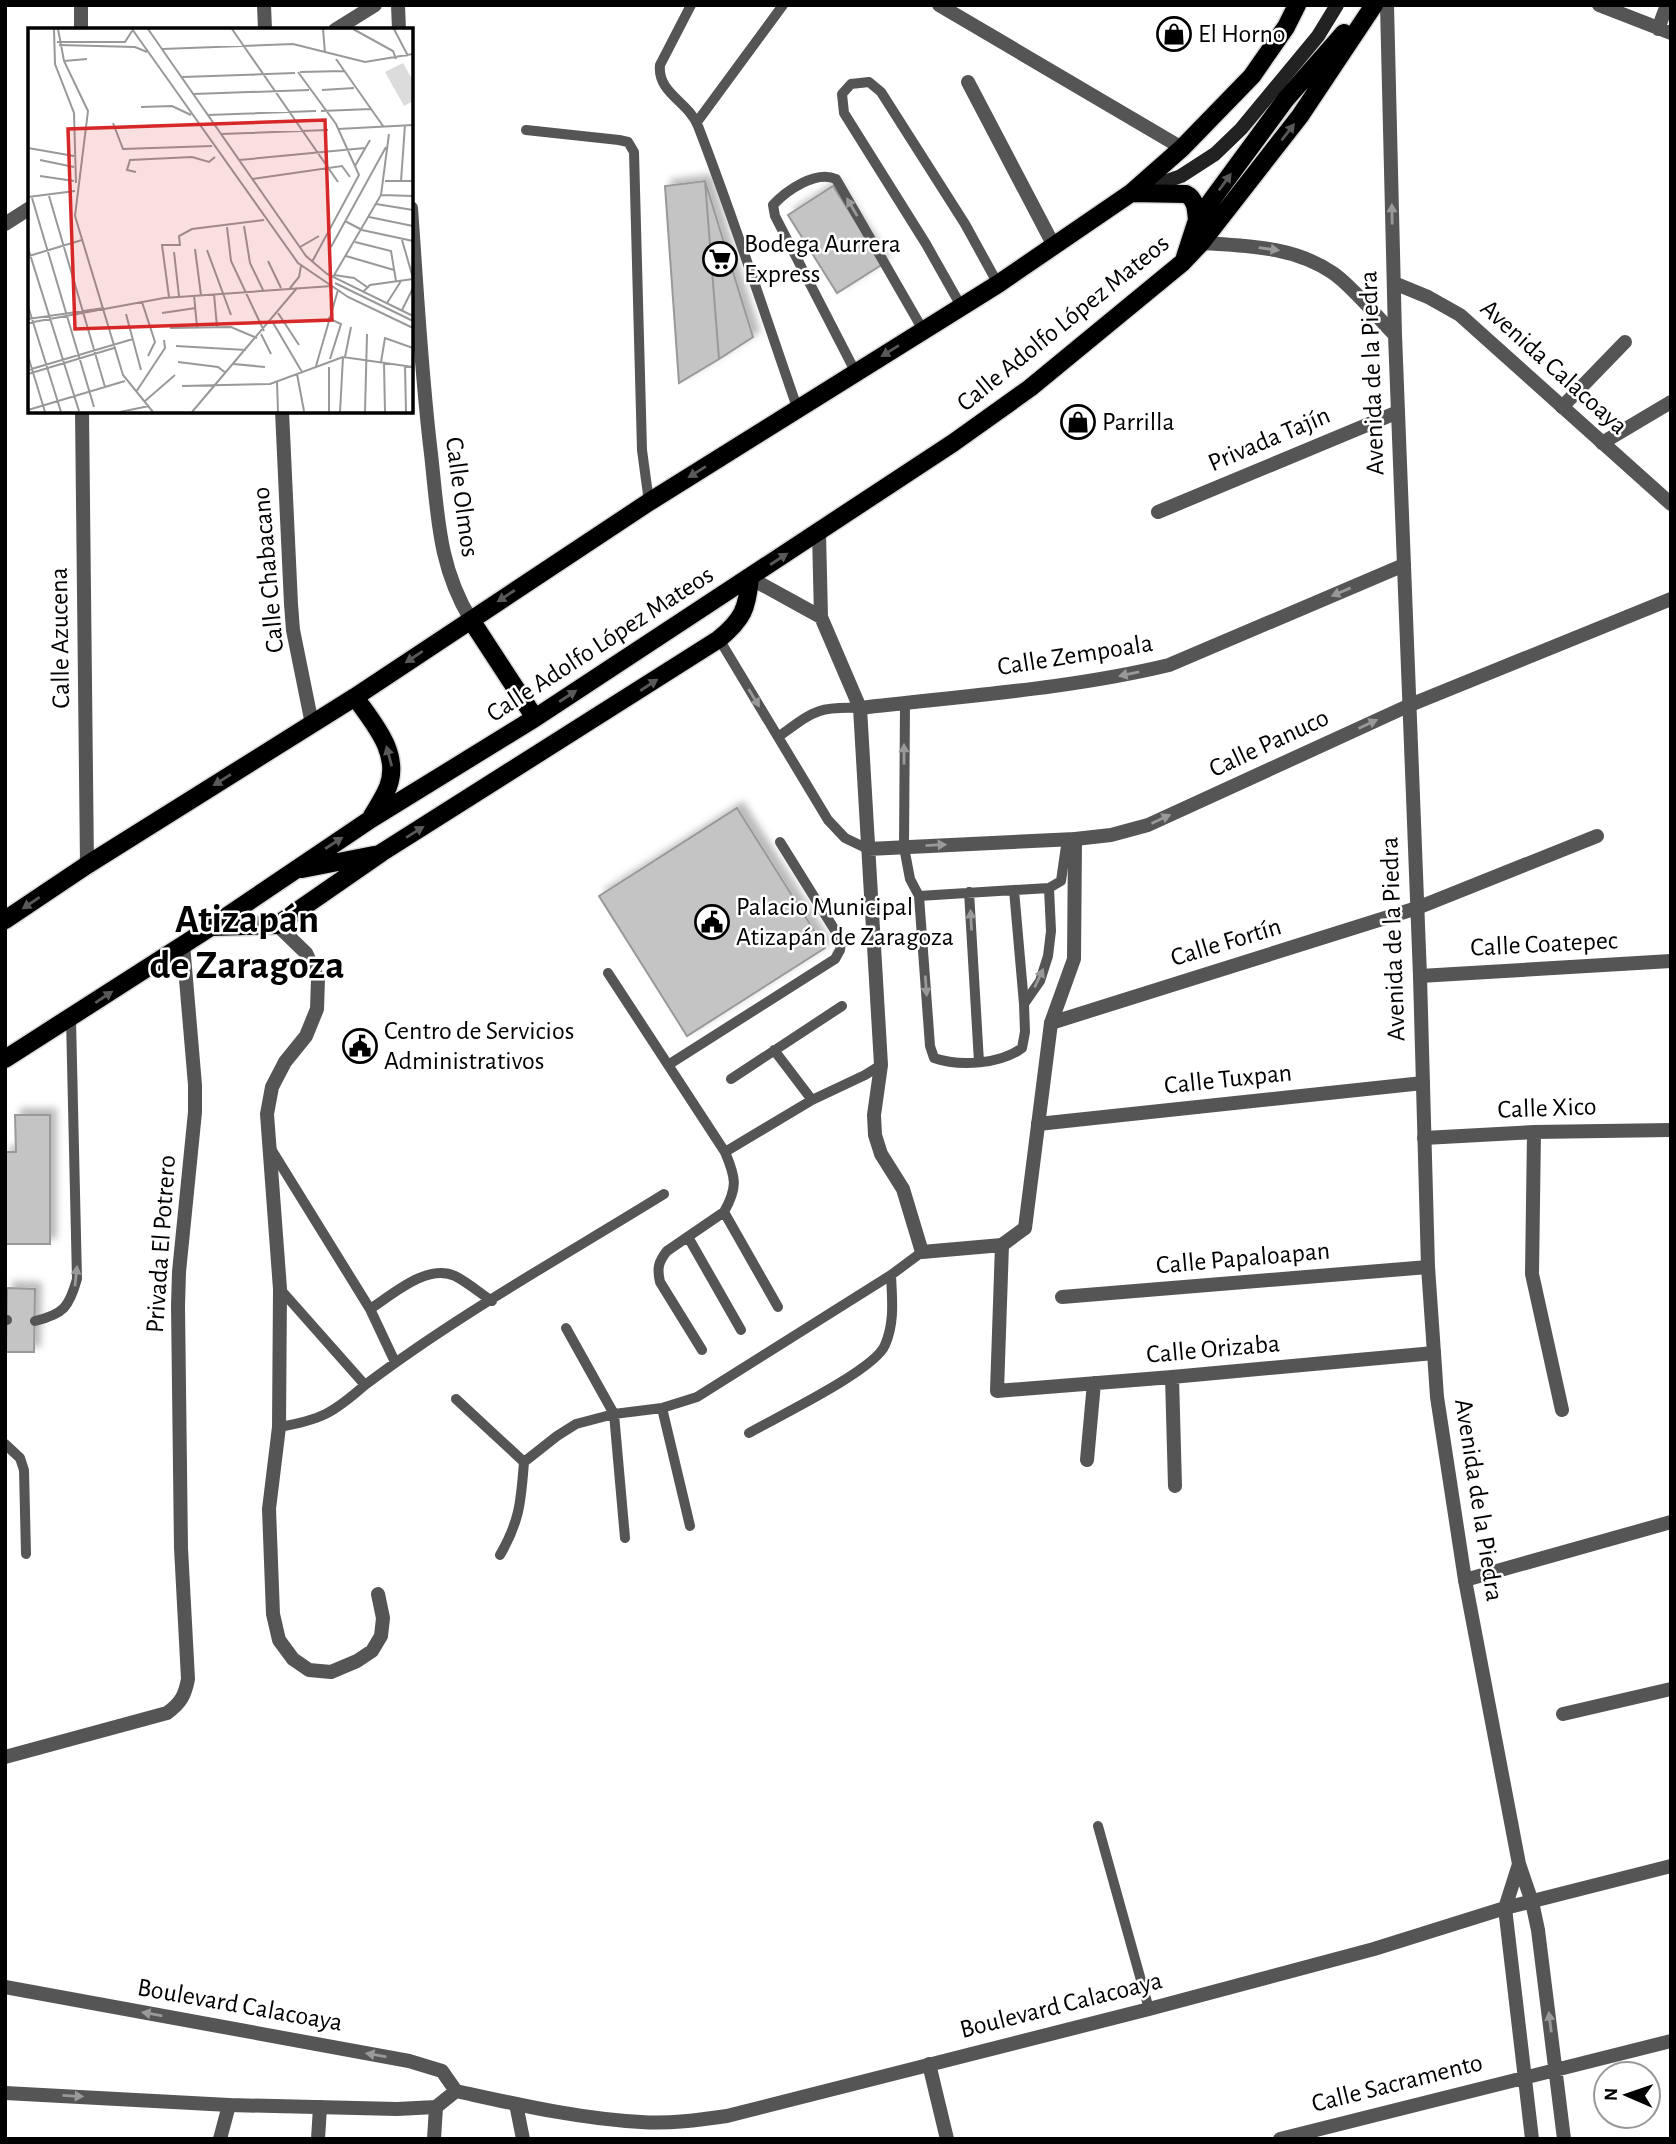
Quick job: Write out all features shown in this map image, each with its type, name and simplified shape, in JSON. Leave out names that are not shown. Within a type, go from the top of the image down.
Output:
[{"type":"main road","points":[[5,920],[87,865],[355,697],[649,502],[998,284],[1131,193],[1182,148],[1252,76],[1286,27],[1297,5]]},
{"type":"main road","points":[[1131,193],[1181,176],[1215,154],[1241,129],[1309,46],[1337,5]]},
{"type":"main road","points":[[1182,263],[1197,220],[1286,99],[1371,5]]},
{"type":"main road","name":"Calle Adolfo López Mateos","points":[[5,1059],[71,1019],[371,819],[535,718],[819,533],[1030,388],[1182,263],[1201,243],[1300,116],[1371,5]]},
{"type":"main road","points":[[1131,193],[1186,194],[1196,206],[1197,220]]},
{"type":"main road","points":[[211,927],[276,925],[381,853],[719,639],[736,626],[748,605],[750,578]]},
{"type":"main road","points":[[471,620],[535,718]]},
{"type":"main road","points":[[355,697],[382,737],[390,755],[392,772],[388,788],[371,819]]},
{"type":"main road","points":[[292,871],[381,853]]},
{"type":"street","points":[[81,28],[82,5]]},
{"type":"street","points":[[264,5],[265,28]]},
{"type":"street","points":[[338,28],[375,5]]},
{"type":"street","points":[[398,5],[399,28]]},
{"type":"street","points":[[940,5],[1182,148]]},
{"type":"street","name":"Avenida de la Piedra","points":[[1387,5],[1395,335],[1420,976],[1428,1267],[1437,1397],[1465,1580],[1519,1864],[1538,1930],[1564,2139]]},
{"type":"street","points":[[1599,5],[1664,31],[1667,5]]},
{"type":"street","points":[[968,82],[1054,246]]},
{"type":"street","points":[[5,224],[28,209]]},
{"type":"street","name":"Calle Olmos","points":[[413,236],[424,391],[440,536],[446,568],[456,595],[471,620]]},
{"type":"street","points":[[1201,243],[1272,248],[1303,257],[1334,274],[1395,335]]},
{"type":"street","name":"Avenida Calacoaya","points":[[1394,282],[1460,315],[1602,443],[1669,499]]},
{"type":"street","points":[[1562,407],[1625,342]]},
{"type":"street","points":[[1602,443],[1671,402]]},
{"type":"street","name":"Privada Tajín","points":[[1158,512],[1398,412]]},
{"type":"street","name":"Calle Azucena","points":[[82,413],[87,865]]},
{"type":"street","name":"Calle Chabacano","points":[[282,413],[293,629],[312,724]]},
{"type":"street","points":[[819,533],[821,617],[860,708],[881,1065],[874,1115],[875,1135],[881,1154],[903,1189],[922,1252],[1002,1245],[1025,1228],[1051,1023],[1074,960],[1071,839]]},
{"type":"street","name":"Calle Zempoala","points":[[860,708],[1130,675],[1169,665],[1404,565]]},
{"type":"street","points":[[750,578],[821,617]]},
{"type":"street","name":"Calle Panuco","points":[[868,849],[1071,839],[1111,835],[1148,825],[1409,705],[1671,599]]},
{"type":"street","name":"Calle Fortín","points":[[1051,1023],[1417,908],[1597,835]]},
{"type":"street","points":[[276,925],[306,953],[318,979],[317,1009],[306,1036],[285,1062],[272,1087],[267,1114],[279,1289],[279,1427],[269,1509],[273,1614],[279,1640],[293,1659],[309,1670],[331,1672],[357,1661],[372,1651],[381,1636],[383,1618],[378,1594]]},
{"type":"street","name":"Privada El Potrero","points":[[5,1757],[167,1713],[180,1704],[188,1679],[181,1548],[179,1272],[195,1112],[195,1085],[183,944]]},
{"type":"street","name":"Calle Coatepec","points":[[1420,976],[1671,961]]},
{"type":"street","name":"Calle Tuxpan","points":[[1038,1124],[1423,1083]]},
{"type":"street","name":"Calle Xico","points":[[1424,1138],[1534,1132],[1671,1130]]},
{"type":"street","points":[[1534,1132],[1531,1274],[1562,1410]]},
{"type":"street","name":"Calle Orizaba","points":[[1002,1245],[997,1391],[1434,1353]]},
{"type":"street","name":"Calle Papaloapan","points":[[1062,1297],[1428,1267]]},
{"type":"street","points":[[1172,1377],[1175,1486]]},
{"type":"street","points":[[1087,1460],[1094,1383]]},
{"type":"street","points":[[1465,1580],[1671,1522]]},
{"type":"street","points":[[1563,1714],[1671,1689]]},
{"type":"street","name":"Avenida de la Piedra","points":[[1505,1908],[1519,1864]]},
{"type":"street","name":"Boulevard Calacoaya","points":[[5,1987],[409,2061],[442,2071],[456,2091],[516,2104],[642,2122],[689,2121],[727,2116],[1149,2009],[1374,1949],[1505,1908],[1671,1866]]},
{"type":"street","points":[[1505,1908],[1532,2139]]},
{"type":"street","name":"Calle Sacramento","points":[[1280,2139],[1671,2040]]},
{"type":"street","points":[[929,2064],[947,2139]]},
{"type":"street","points":[[5,2093],[229,2105],[397,2109],[436,2107],[456,2091]]},
{"type":"street","points":[[516,2104],[523,2139]]},
{"type":"street","points":[[220,2139],[229,2105]]},
{"type":"street","points":[[318,2139],[320,2107]]},
{"type":"street","points":[[434,2139],[436,2107]]},
{"type":"lane","points":[[691,5],[660,65],[659,74],[662,84],[696,122],[798,410]]},
{"type":"lane","points":[[696,122],[783,5]]},
{"type":"lane","points":[[961,306],[926,244],[844,113],[842,94],[851,84],[869,82],[881,92],[965,224],[998,284]]},
{"type":"lane","points":[[526,130],[619,140],[628,142],[634,152],[642,450],[649,502]]},
{"type":"lane","points":[[856,373],[775,216],[774,205],[782,196],[814,177],[828,175],[836,178],[923,330]]},
{"type":"lane","points":[[719,639],[828,820],[845,838],[868,849]]},
{"type":"lane","points":[[905,703],[904,847],[910,879],[919,896],[930,1046],[934,1058],[946,1062],[979,1062],[1011,1057],[1022,1048],[1025,1032],[1024,1004],[1014,890]]},
{"type":"lane","points":[[778,737],[815,711],[833,706],[860,708]]},
{"type":"lane","points":[[919,896],[1049,888],[1061,881],[1071,839]]},
{"type":"lane","points":[[668,1065],[835,958],[841,950],[841,940],[780,842]]},
{"type":"lane","points":[[1024,1004],[1040,981],[1048,956],[1051,931],[1049,888]]},
{"type":"lane","points":[[969,892],[979,1062]]},
{"type":"lane","points":[[608,973],[725,1152],[734,1174],[734,1194],[724,1212],[667,1251],[659,1260],[657,1271],[660,1282],[702,1350]]},
{"type":"lane","points":[[730,1079],[842,1006]]},
{"type":"lane","points":[[35,1321],[54,1317],[70,1303],[78,1279],[71,1019]]},
{"type":"lane","points":[[774,1050],[812,1100]]},
{"type":"lane","points":[[725,1152],[812,1100],[881,1065]]},
{"type":"lane","points":[[268,1144],[370,1309],[395,1362]]},
{"type":"lane","points":[[279,1427],[310,1422],[337,1410],[395,1362],[664,1195]]},
{"type":"lane","points":[[724,1212],[778,1307]]},
{"type":"lane","points":[[688,1237],[741,1330]]},
{"type":"lane","points":[[500,1555],[513,1532],[520,1508],[524,1462],[557,1436],[576,1424],[614,1414],[662,1408],[697,1397],[891,1275],[922,1252]]},
{"type":"lane","points":[[370,1309],[421,1278],[438,1273],[453,1275],[492,1301]]},
{"type":"lane","points":[[750,1433],[867,1366],[884,1348],[892,1323],[891,1275]]},
{"type":"lane","points":[[279,1289],[365,1385]]},
{"type":"lane","points":[[566,1328],[614,1414],[625,1538]]},
{"type":"lane","points":[[456,1399],[524,1462]]},
{"type":"lane","points":[[662,1408],[690,1526]]},
{"type":"lane","points":[[5,1444],[20,1458],[24,1470],[26,1554]]},
{"type":"lane","points":[[1098,1826],[1149,2009]]},
{"type":"building","name":"Bodega Aurrera Express","points":[[705,181],[753,337],[719,359]]},
{"type":"building","points":[[705,181],[719,359],[679,383],[665,186]]},
{"type":"building","points":[[833,186],[883,264],[837,293],[788,215]]},
{"type":"building","name":"Palacio Municipal Atizapán de Zaragoza","points":[[737,808],[825,948],[687,1036],[599,896]]},
{"type":"building","points":[[15,1115],[50,1115],[50,1244],[5,1244],[5,1152],[16,1152]]},
{"type":"building","points":[[7,1288],[35,1289],[34,1352],[6,1352]]},
{"type":"place","name":"El Horno","points":[[1174,34]]},
{"type":"place","name":"Bodega Aurrera Express","points":[[720,259]]},
{"type":"place","name":"Parrilla","points":[[1078,422]]},
{"type":"place","name":"Palacio Municipal Atizapán de Zaragoza","points":[[712,922]]},
{"type":"place","name":"Centro de Servicios Administrativos","points":[[360,1046]]},
{"type":"district","name":"Atizapán de Zaragoza","points":[[247,943]]}]
